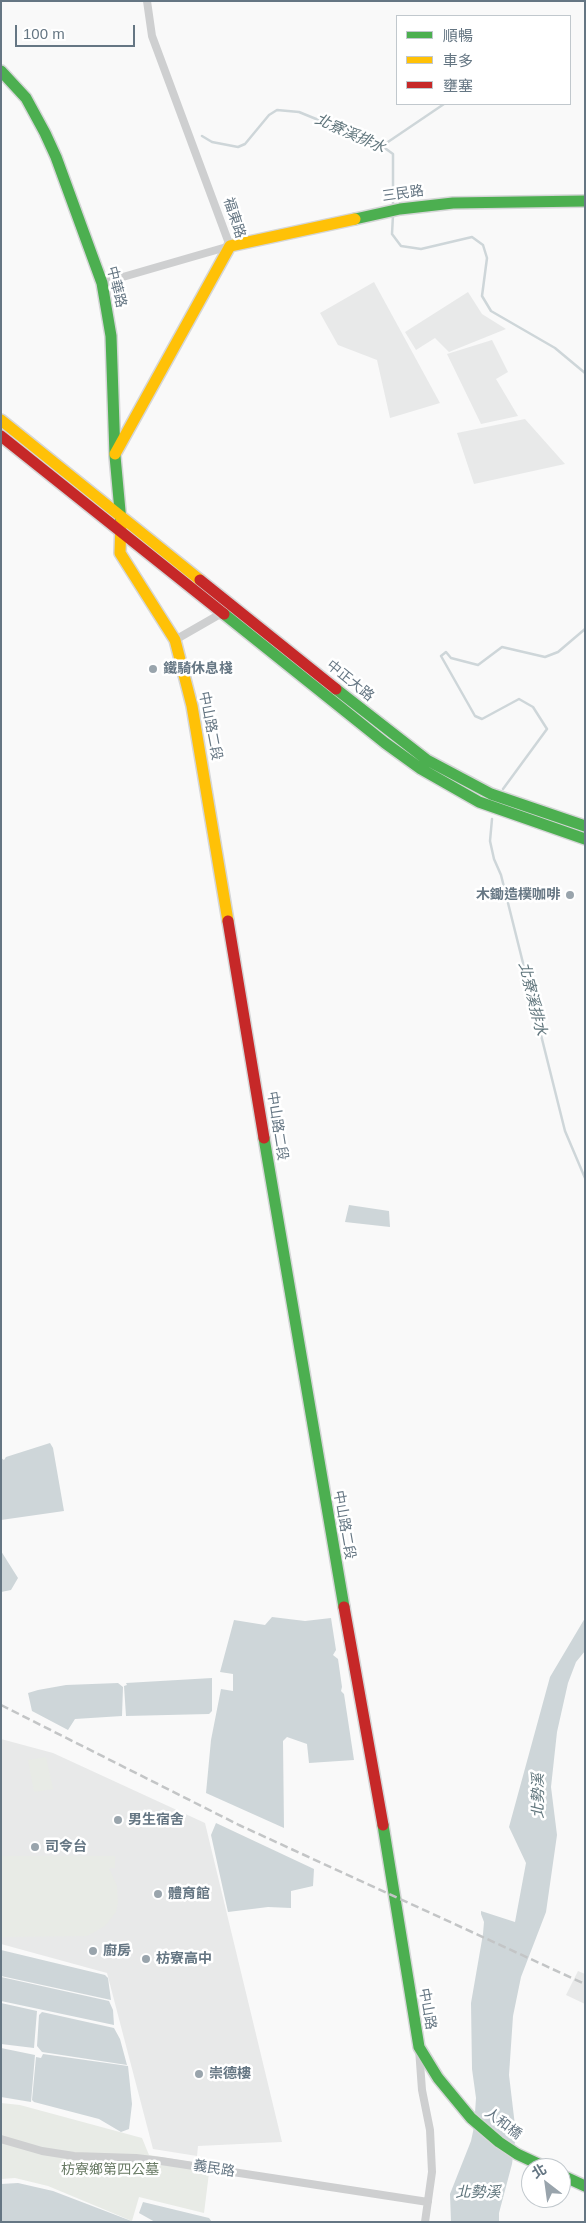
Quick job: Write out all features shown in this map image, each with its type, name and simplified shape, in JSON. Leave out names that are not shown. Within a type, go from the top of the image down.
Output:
[{"type":"street","name":"福東路","points":[[115,456],[230,246],[152,36],[147,1]]},
{"type":"street","name":"中華路","points":[[1,71],[26,98],[49,141],[102,283],[111,336],[115,456],[122,516],[120,532]]},
{"type":"street","name":"三民路","points":[[230,246],[379,212],[400,209],[453,203],[585,201]]},
{"type":"street","points":[[102,283],[230,246]]},
{"type":"street","points":[[1,420],[122,516]]},
{"type":"street","points":[[1,436],[120,532]]},
{"type":"street","name":"中正大路","points":[[122,516],[370,717],[427,760],[491,794],[585,826]]},
{"type":"street","name":"中正大路","points":[[120,532],[385,743],[421,769],[480,802],[585,838]]},
{"type":"street","name":"中山路二段","points":[[120,532],[120,553],[175,640],[192,706],[311,1422],[394,1889]]},
{"type":"street","points":[[175,640],[222,612]]},
{"type":"street","name":"中山路","points":[[394,1889],[418,2047],[438,2078],[471,2118]]},
{"type":"street","points":[[418,2047],[422,2090],[430,2130],[432,2172],[425,2222]]},
{"type":"street","name":"人和橋","points":[[471,2118],[499,2142],[526,2158]]},
{"type":"street","name":"義民路","points":[[1,2139],[42,2151],[74,2156],[153,2160],[428,2202]]},
{"type":"street","points":[[571,2180],[585,2186]]},
{"type":"shaded area","points":[[374,282],[440,403],[390,418],[377,360],[338,345],[320,313]]},
{"type":"shaded area","points":[[468,292],[482,314],[506,329],[449,352],[435,338],[416,350],[405,332]]},
{"type":"shaded area","points":[[492,340],[508,372],[496,379],[518,416],[481,424],[447,354]]},
{"type":"shaded area","points":[[525,419],[565,464],[474,484],[457,433]]},
{"type":"shaded area","name":"枋寮高中","points":[[1,1739],[53,1753],[205,1823],[282,2142],[198,2146],[197,2156],[153,2149],[107,1973],[1,1944]]},
{"type":"shaded area","points":[[578,1971],[585,1974],[585,2004],[566,1995]]},
{"type":"green space","points":[[46,1757],[53,1789],[34,1792],[28,1760]]},
{"type":"green space","points":[[1,1856],[115,1856],[115,1868],[109,1868],[117,1886],[118,1903],[116,1912],[105,1926],[87,1936],[1,1937]]},
{"type":"green space","name":"枋寮鄉第四公墓","points":[[1,2103],[20,2105],[142,2138],[149,2155],[210,2165],[204,2213],[139,2197],[132,2221],[48,2186],[15,2178],[1,2179]]},
{"type":"water","points":[[349,1205],[389,1211],[390,1227],[345,1222]]},
{"type":"water","points":[[50,1443],[53,1448],[64,1511],[1,1520],[1,1458],[4,1460],[6,1457]]},
{"type":"water","points":[[1,1551],[18,1578],[11,1590],[1,1592]]},
{"type":"water","points":[[272,1617],[305,1621],[331,1618],[336,1650],[333,1655],[338,1659],[341,1691],[344,1694],[354,1760],[309,1763],[307,1744],[287,1737],[283,1741],[284,1828],[206,1793],[211,1740],[221,1689],[233,1691],[233,1674],[220,1672],[234,1620],[265,1625]]},
{"type":"water","name":"北勢溪","points":[[585,1618],[585,1651],[576,1662],[568,1683],[557,1732],[551,1787],[557,1835],[546,1912],[521,1977],[513,2016],[509,2075],[516,2134],[512,2164],[499,2213],[499,2222],[451,2222],[450,2194],[471,2141],[474,2127],[476,2098],[472,2069],[471,2003],[483,1934],[484,1922],[481,1911],[515,1922],[526,1863],[509,1827],[550,1677]]},
{"type":"water","points":[[212,1678],[212,1711],[209,1714],[126,1716],[124,1686],[127,1685],[126,1683]]},
{"type":"water","points":[[118,1683],[123,1687],[122,1716],[75,1719],[68,1730],[32,1711],[28,1693],[66,1685]]},
{"type":"water","points":[[216,1823],[314,1869],[313,1886],[291,1891],[291,1908],[268,1907],[228,1912],[211,1835]]},
{"type":"water","points":[[1,1950],[105,1975],[108,1978],[111,2000],[1,1976]]},
{"type":"water","points":[[1,1977],[109,2001],[113,2010],[114,2025],[1,2001]]},
{"type":"water","points":[[1,2003],[37,2011],[34,2048],[1,2044]]},
{"type":"water","points":[[42,2012],[114,2028],[120,2039],[127,2065],[42,2052],[37,2046],[39,2015]]},
{"type":"water","points":[[1,2048],[35,2055],[31,2102],[1,2097]]},
{"type":"water","points":[[43,2054],[128,2066],[132,2104],[129,2129],[121,2132],[99,2119],[34,2102],[32,2100],[36,2057],[41,2058]]},
{"type":"water","points":[[18,2183],[53,2191],[134,2222],[1,2222],[1,2184]]},
{"type":"water","points":[[143,2202],[209,2218],[212,2222],[155,2222],[139,2213]]},
{"type":"waterway","points":[[382,146],[443,105]]},
{"type":"waterway","name":"北寮溪排水","points":[[202,136],[212,142],[238,147],[245,144],[269,115],[277,110],[299,112],[382,146],[393,154],[393,207]]},
{"type":"waterway","name":"北寮溪排水","points":[[393,215],[392,234],[401,246],[421,249],[472,237],[483,245],[487,258],[482,296],[491,311],[555,348],[585,373]]},
{"type":"waterway","name":"北寮溪排水","points":[[503,789],[547,729],[533,707],[519,699],[482,719],[475,716],[441,656],[446,652],[451,658],[478,665],[502,647],[545,657],[558,652],[585,629]]},
{"type":"waterway","name":"北寮溪排水","points":[[492,819],[490,841],[494,859],[501,875],[565,1131],[585,1178]]},
{"type":"railway","points":[[1,1705],[239,1825],[585,1984]]},
{"type":"traffic: fast","points":[[1,71],[26,98],[45,133],[56,157],[102,283],[111,336],[115,456],[121,522]]},
{"type":"traffic: fast","points":[[355,219],[400,209],[453,203],[585,201]]},
{"type":"traffic: fast","points":[[224,614],[385,743],[421,769],[479,802],[585,839]]},
{"type":"traffic: fast","points":[[336,689],[427,760],[491,794],[585,826]]},
{"type":"traffic: fast","points":[[264,1138],[344,1607]]},
{"type":"traffic: fast","points":[[383,1825],[419,2047],[438,2078],[471,2118],[499,2142],[526,2158]]},
{"type":"traffic: fast","points":[[571,2180],[585,2186]]},
{"type":"traffic: slow","points":[[115,454],[230,246],[355,219]]},
{"type":"traffic: slow","points":[[1,420],[200,580]]},
{"type":"traffic: slow","points":[[121,522],[120,553],[175,640],[192,706],[228,921]]},
{"type":"traffic: jam","points":[[1,436],[224,614]]},
{"type":"traffic: jam","points":[[200,580],[336,689]]},
{"type":"traffic: jam","points":[[228,921],[264,1138]]},
{"type":"traffic: jam","points":[[344,1607],[383,1825]]},
{"type":"place","name":"鐵騎休息棧","points":[[153,669]]},
{"type":"place","name":"木鋤造樸咖啡","points":[[570,895]]},
{"type":"place","name":"男生宿舍","points":[[118,1820]]},
{"type":"place","name":"司令台","points":[[35,1847]]},
{"type":"place","name":"體育館","points":[[158,1894]]},
{"type":"place","name":"廚房","points":[[93,1951]]},
{"type":"place","name":"枋寮高中","points":[[146,1959]]},
{"type":"place","name":"崇德樓","points":[[199,2074]]}]
